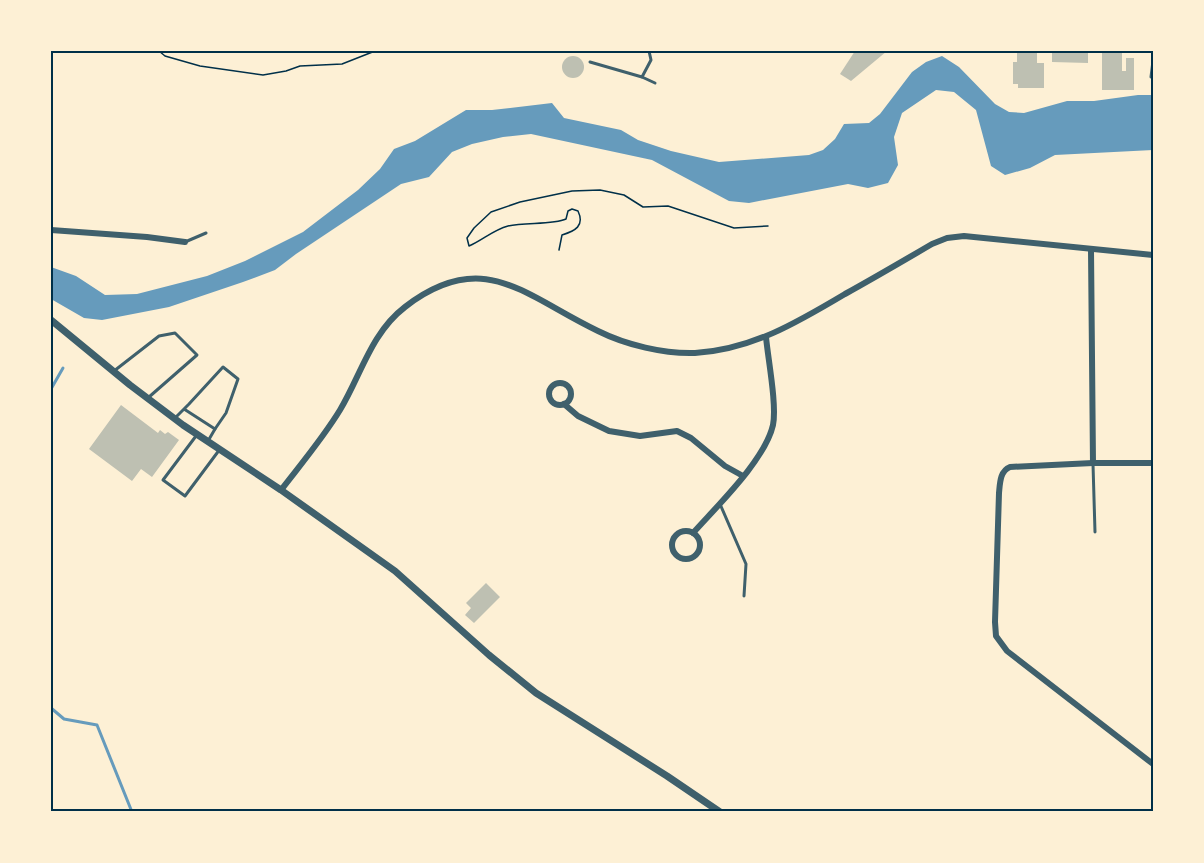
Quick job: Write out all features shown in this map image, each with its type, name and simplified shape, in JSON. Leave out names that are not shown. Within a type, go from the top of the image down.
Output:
[{"type":"street","points":[[51,230],[185,242]]},
{"type":"street","points":[[281,490],[336,417],[380,332],[406,306],[436,288],[455,282],[492,280],[507,283],[600,332],[672,352],[695,353],[726,349],[766,337],[801,320],[932,244],[947,238],[964,236],[1153,255]]},
{"type":"street","points":[[1091,250],[1093,462]]},
{"type":"street","points":[[51,320],[175,419],[281,490],[395,571],[489,655],[536,693],[720,812]]},
{"type":"street","points":[[693,533],[743,476],[764,446],[773,423],[766,337]]},
{"type":"street","points":[[564,404],[578,416],[609,431],[640,436],[677,431],[692,438],[725,466],[743,476]]},
{"type":"street","points":[[1153,463],[1093,462],[1005,469],[999,493],[994,622],[999,643],[1007,651],[1153,764]]},
{"type":"street","points":[[682,532],[693,533],[700,542],[697,554],[690,558],[679,556],[673,547],[675,537],[682,532]]},
{"type":"lane","points":[[642,78],[651,60],[648,51]]},
{"type":"lane","points":[[1151,77],[1153,61]]},
{"type":"lane","points":[[591,63],[655,83]]},
{"type":"lane","points":[[185,242],[206,233]]},
{"type":"lane","points":[[114,372],[159,336],[175,333],[197,355],[147,398]]},
{"type":"lane","points":[[175,419],[223,368],[238,379],[226,413],[208,441]]},
{"type":"lane","points":[[184,409],[215,429]]},
{"type":"lane","points":[[198,434],[163,480],[184,496],[220,449]]},
{"type":"lane","points":[[1093,462],[1095,531]]},
{"type":"lane","points":[[720,502],[746,564],[744,596]]},
{"type":"path","points":[[159,51],[165,56],[200,66],[263,75],[300,66],[342,64],[375,51]]},
{"type":"path","points":[[559,250],[562,235],[575,231],[580,225],[581,217],[578,211],[572,208],[568,211],[566,219],[560,222],[525,222],[496,230],[483,240],[469,246],[467,238],[491,212],[504,206],[573,191],[600,190],[624,195],[644,207],[669,206],[734,228],[768,226]]},
{"type":"water","points":[[942,56],[959,67],[995,104],[1009,112],[1024,113],[1067,101],[1094,101],[1153,95],[1153,150],[1055,155],[1030,168],[1005,175],[991,166],[976,110],[954,92],[936,90],[902,113],[894,137],[898,165],[888,183],[868,188],[848,184],[749,203],[729,201],[652,160],[531,134],[503,137],[472,144],[452,152],[429,177],[401,184],[275,270],[243,282],[169,307],[102,320],[84,318],[51,299],[51,267],[76,276],[105,295],[137,294],[207,276],[245,261],[303,232],[358,190],[380,169],[394,149],[415,141],[466,110],[492,110],[552,103],[564,118],[621,130],[638,140],[671,151],[719,162],[809,155],[823,150],[835,139],[844,124],[869,123],[880,114],[912,72],[926,62]]},
{"type":"building","points":[[855,51],[887,51],[851,81],[840,74]]},
{"type":"building","points":[[1017,51],[1037,51],[1037,63],[1044,63],[1044,88],[1018,88],[1018,84],[1013,84],[1013,62],[1017,62]]},
{"type":"building","points":[[1052,51],[1088,51],[1088,63],[1052,62]]},
{"type":"building","points":[[1102,51],[1122,51],[1122,71],[1126,71],[1126,58],[1134,58],[1134,90],[1102,90]]},
{"type":"building","points":[[573,56],[581,59],[584,67],[581,75],[573,78],[565,75],[562,67],[565,59]]},
{"type":"building","points":[[121,405],[158,433],[160,430],[165,434],[168,432],[179,440],[152,477],[141,469],[132,481],[89,449]]},
{"type":"building","points":[[486,583],[500,597],[474,623],[465,615],[471,608],[466,603]]},
{"type":"waterway","points":[[51,389],[63,368]]},
{"type":"waterway","points":[[51,708],[64,719],[97,725],[132,812]]}]
